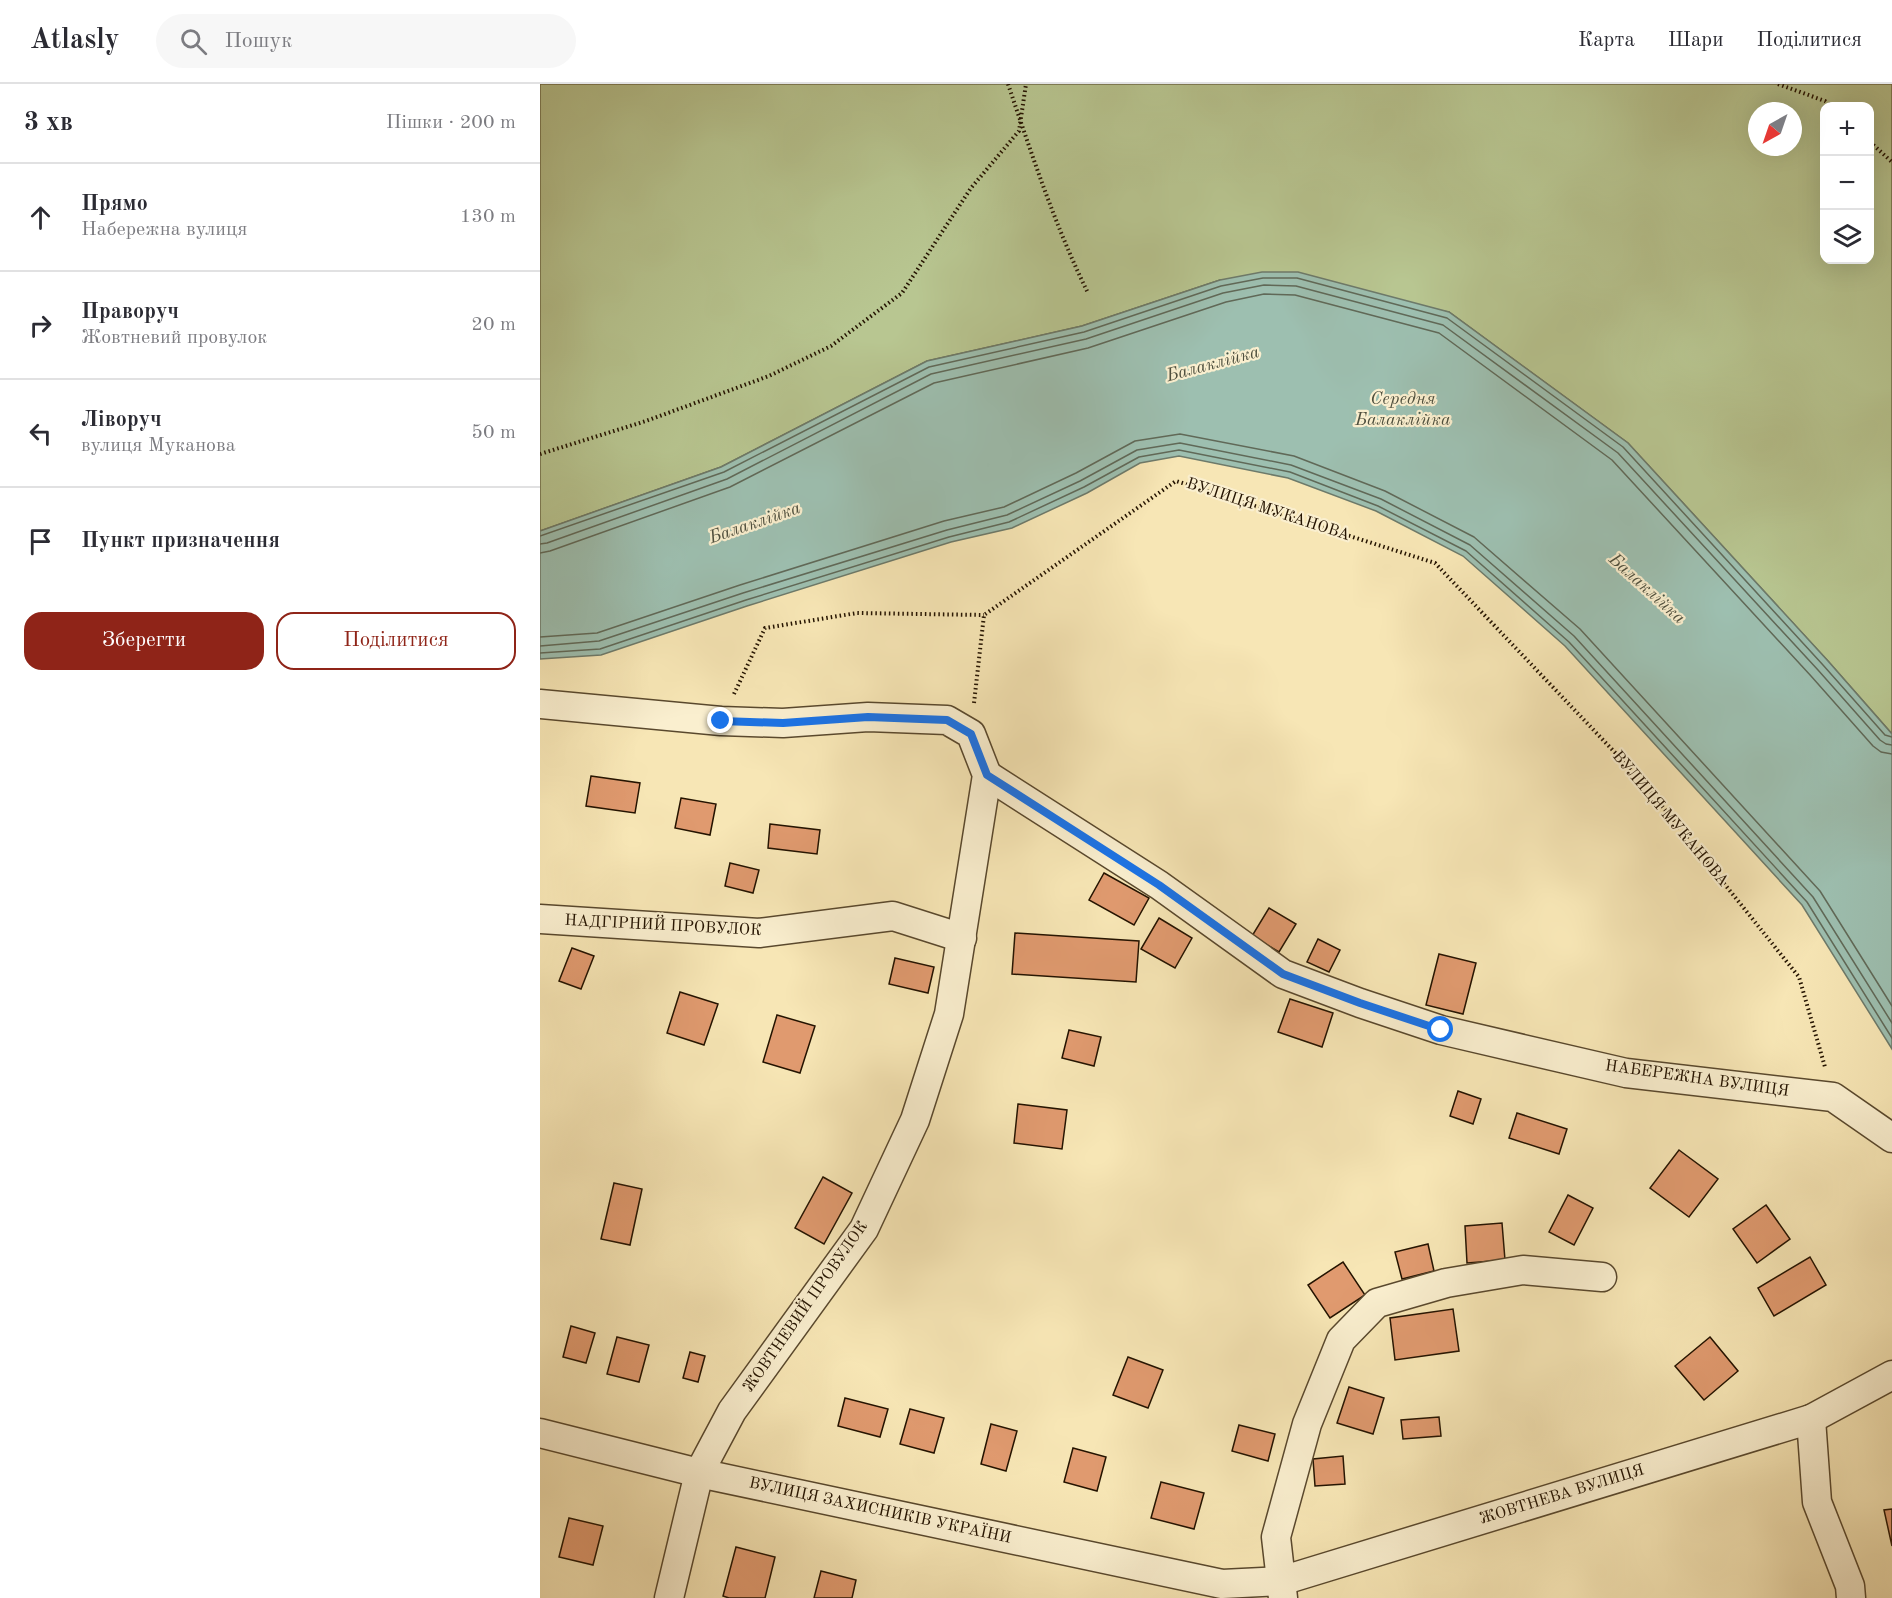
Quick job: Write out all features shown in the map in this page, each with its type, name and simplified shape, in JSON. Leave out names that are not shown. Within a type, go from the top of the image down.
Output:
[{"type":"street","points":[[540,704],[721,721],[783,723],[868,717],[947,720],[971,734],[987,775]]},
{"type":"street","name":"НАБЕРЕЖНА ВУЛИЦЯ","points":[[987,775],[1159,885],[1283,974],[1441,1030],[1626,1073],[1833,1097],[1892,1138]]},
{"type":"street","name":"ЖОВТНЕВИЙ ПРОВУЛОК","points":[[669,1598],[699,1473],[732,1411],[864,1229],[915,1120],[949,1014],[987,775]]},
{"type":"street","name":"НАДГІРНИЙ ПРОВУЛОК","points":[[540,919],[759,933],[893,916],[962,938]]},
{"type":"street","points":[[1282,1589],[1276,1537],[1307,1424],[1341,1340],[1377,1303],[1446,1283],[1523,1270],[1602,1277]]},
{"type":"street","name":"ЖОВТНЕВА ВУЛИЦЯ","points":[[1222,1584],[1282,1589],[1811,1419],[1892,1375]]},
{"type":"street","points":[[1811,1419],[1817,1502],[1850,1586],[1851,1598]]},
{"type":"street","name":"ВУЛИЦЯ ЗАХИСНИКІВ УКРАЇНИ","points":[[540,1433],[699,1473],[1222,1584]]},
{"type":"path","points":[[1008,84],[1070,255],[1088,293]]},
{"type":"path","points":[[540,454],[646,421],[769,376],[831,346],[902,293],[971,188],[1019,131],[1026,84]]},
{"type":"path","points":[[1778,84],[1826,102]]},
{"type":"path","points":[[1874,146],[1892,162]]},
{"type":"path","name":"ВУЛИЦЯ МУКАНОВА","points":[[984,615],[1176,481],[1435,563],[1642,781],[1799,977],[1833,1097]]},
{"type":"path","points":[[721,721],[765,627],[857,613],[984,615],[971,734]]},
{"type":"green space","points":[[540,84],[1892,84],[1892,734],[1628,443],[1449,312],[1220,280],[1082,326],[927,361],[721,467],[540,531]]},
{"type":"water","name":"Середня Балаклійка","points":[[1262,272],[1298,272],[1449,312],[1628,443],[1892,734],[1892,1049],[1802,905],[1565,646],[1463,556],[1376,511],[1288,478],[1179,456],[1140,463],[1087,493],[1012,528],[951,542],[601,655],[540,659],[540,531],[721,467],[927,361],[1082,326],[1220,280]]},
{"type":"building","points":[[591,776],[640,783],[635,813],[586,806]]},
{"type":"building","points":[[681,798],[716,804],[710,835],[675,828]]},
{"type":"building","points":[[770,824],[820,830],[817,854],[768,848]]},
{"type":"building","points":[[730,863],[759,870],[753,893],[725,886]]},
{"type":"building","points":[[1104,873],[1149,898],[1134,925],[1089,900]]},
{"type":"building","points":[[1269,908],[1296,924],[1279,952],[1252,936]]},
{"type":"building","points":[[1159,918],[1192,938],[1175,968],[1141,949]]},
{"type":"building","points":[[1015,933],[1139,941],[1136,982],[1012,974]]},
{"type":"building","points":[[1318,939],[1340,950],[1329,972],[1307,962]]},
{"type":"building","points":[[572,948],[594,956],[581,989],[559,981]]},
{"type":"building","points":[[1439,954],[1476,963],[1463,1014],[1426,1005]]},
{"type":"building","points":[[895,958],[934,967],[928,993],[889,984]]},
{"type":"building","points":[[680,992],[718,1004],[704,1045],[667,1033]]},
{"type":"building","points":[[1290,999],[1333,1013],[1322,1047],[1278,1032]]},
{"type":"building","points":[[777,1015],[815,1026],[800,1073],[763,1062]]},
{"type":"building","points":[[1069,1030],[1101,1037],[1094,1066],[1062,1058]]},
{"type":"building","points":[[1458,1091],[1481,1099],[1473,1124],[1450,1116]]},
{"type":"building","points":[[1018,1104],[1067,1110],[1062,1149],[1014,1143]]},
{"type":"building","points":[[1517,1113],[1567,1129],[1559,1154],[1509,1138]]},
{"type":"building","points":[[1679,1150],[1718,1179],[1689,1217],[1650,1188]]},
{"type":"building","points":[[823,1177],[852,1193],[824,1244],[795,1228]]},
{"type":"building","points":[[614,1183],[642,1189],[630,1245],[601,1239]]},
{"type":"building","points":[[1568,1195],[1593,1208],[1574,1245],[1549,1232]]},
{"type":"building","points":[[1766,1205],[1790,1239],[1757,1263],[1733,1229]]},
{"type":"building","points":[[1502,1223],[1505,1260],[1467,1263],[1465,1226]]},
{"type":"building","points":[[1428,1244],[1434,1271],[1402,1279],[1395,1252]]},
{"type":"building","points":[[1810,1257],[1826,1285],[1774,1316],[1758,1288]]},
{"type":"building","points":[[1343,1262],[1365,1295],[1330,1318],[1308,1285]]},
{"type":"building","points":[[1453,1309],[1459,1351],[1395,1360],[1390,1318]]},
{"type":"building","points":[[571,1326],[595,1333],[586,1363],[563,1357]]},
{"type":"building","points":[[617,1337],[649,1345],[639,1382],[607,1374]]},
{"type":"building","points":[[1710,1337],[1738,1371],[1704,1400],[1675,1366]]},
{"type":"building","points":[[690,1352],[705,1356],[698,1382],[683,1378]]},
{"type":"building","points":[[1128,1357],[1163,1370],[1148,1408],[1113,1395]]},
{"type":"building","points":[[1349,1387],[1384,1398],[1373,1434],[1337,1423]]},
{"type":"building","points":[[845,1398],[888,1409],[880,1437],[838,1426]]},
{"type":"building","points":[[910,1409],[944,1418],[934,1453],[900,1444]]},
{"type":"building","points":[[1439,1417],[1441,1436],[1403,1439],[1401,1420]]},
{"type":"building","points":[[991,1424],[1017,1431],[1006,1471],[981,1464]]},
{"type":"building","points":[[1239,1425],[1275,1434],[1268,1461],[1232,1451]]},
{"type":"building","points":[[1073,1448],[1106,1457],[1097,1491],[1064,1482]]},
{"type":"building","points":[[1343,1456],[1345,1484],[1315,1486],[1313,1459]]},
{"type":"building","points":[[1161,1482],[1204,1493],[1194,1529],[1151,1518]]},
{"type":"building","points":[[1892,1509],[1892,1546],[1884,1510]]},
{"type":"building","points":[[569,1518],[603,1526],[593,1565],[559,1557]]},
{"type":"building","points":[[736,1547],[775,1557],[765,1598],[723,1596]]},
{"type":"building","points":[[821,1571],[856,1580],[852,1598],[814,1598]]},
{"type":"route","points":[[721,721],[783,723],[868,717],[947,720],[971,734],[987,775],[1159,885],[1283,974],[1441,1030]]},
{"type":"water label","name":"Балаклійка","points":[[1213,364]]},
{"type":"water label","name":"Балаклійка","points":[[755,523]]},
{"type":"water label","name":"Балаклійка","points":[[1647,589]]}]
